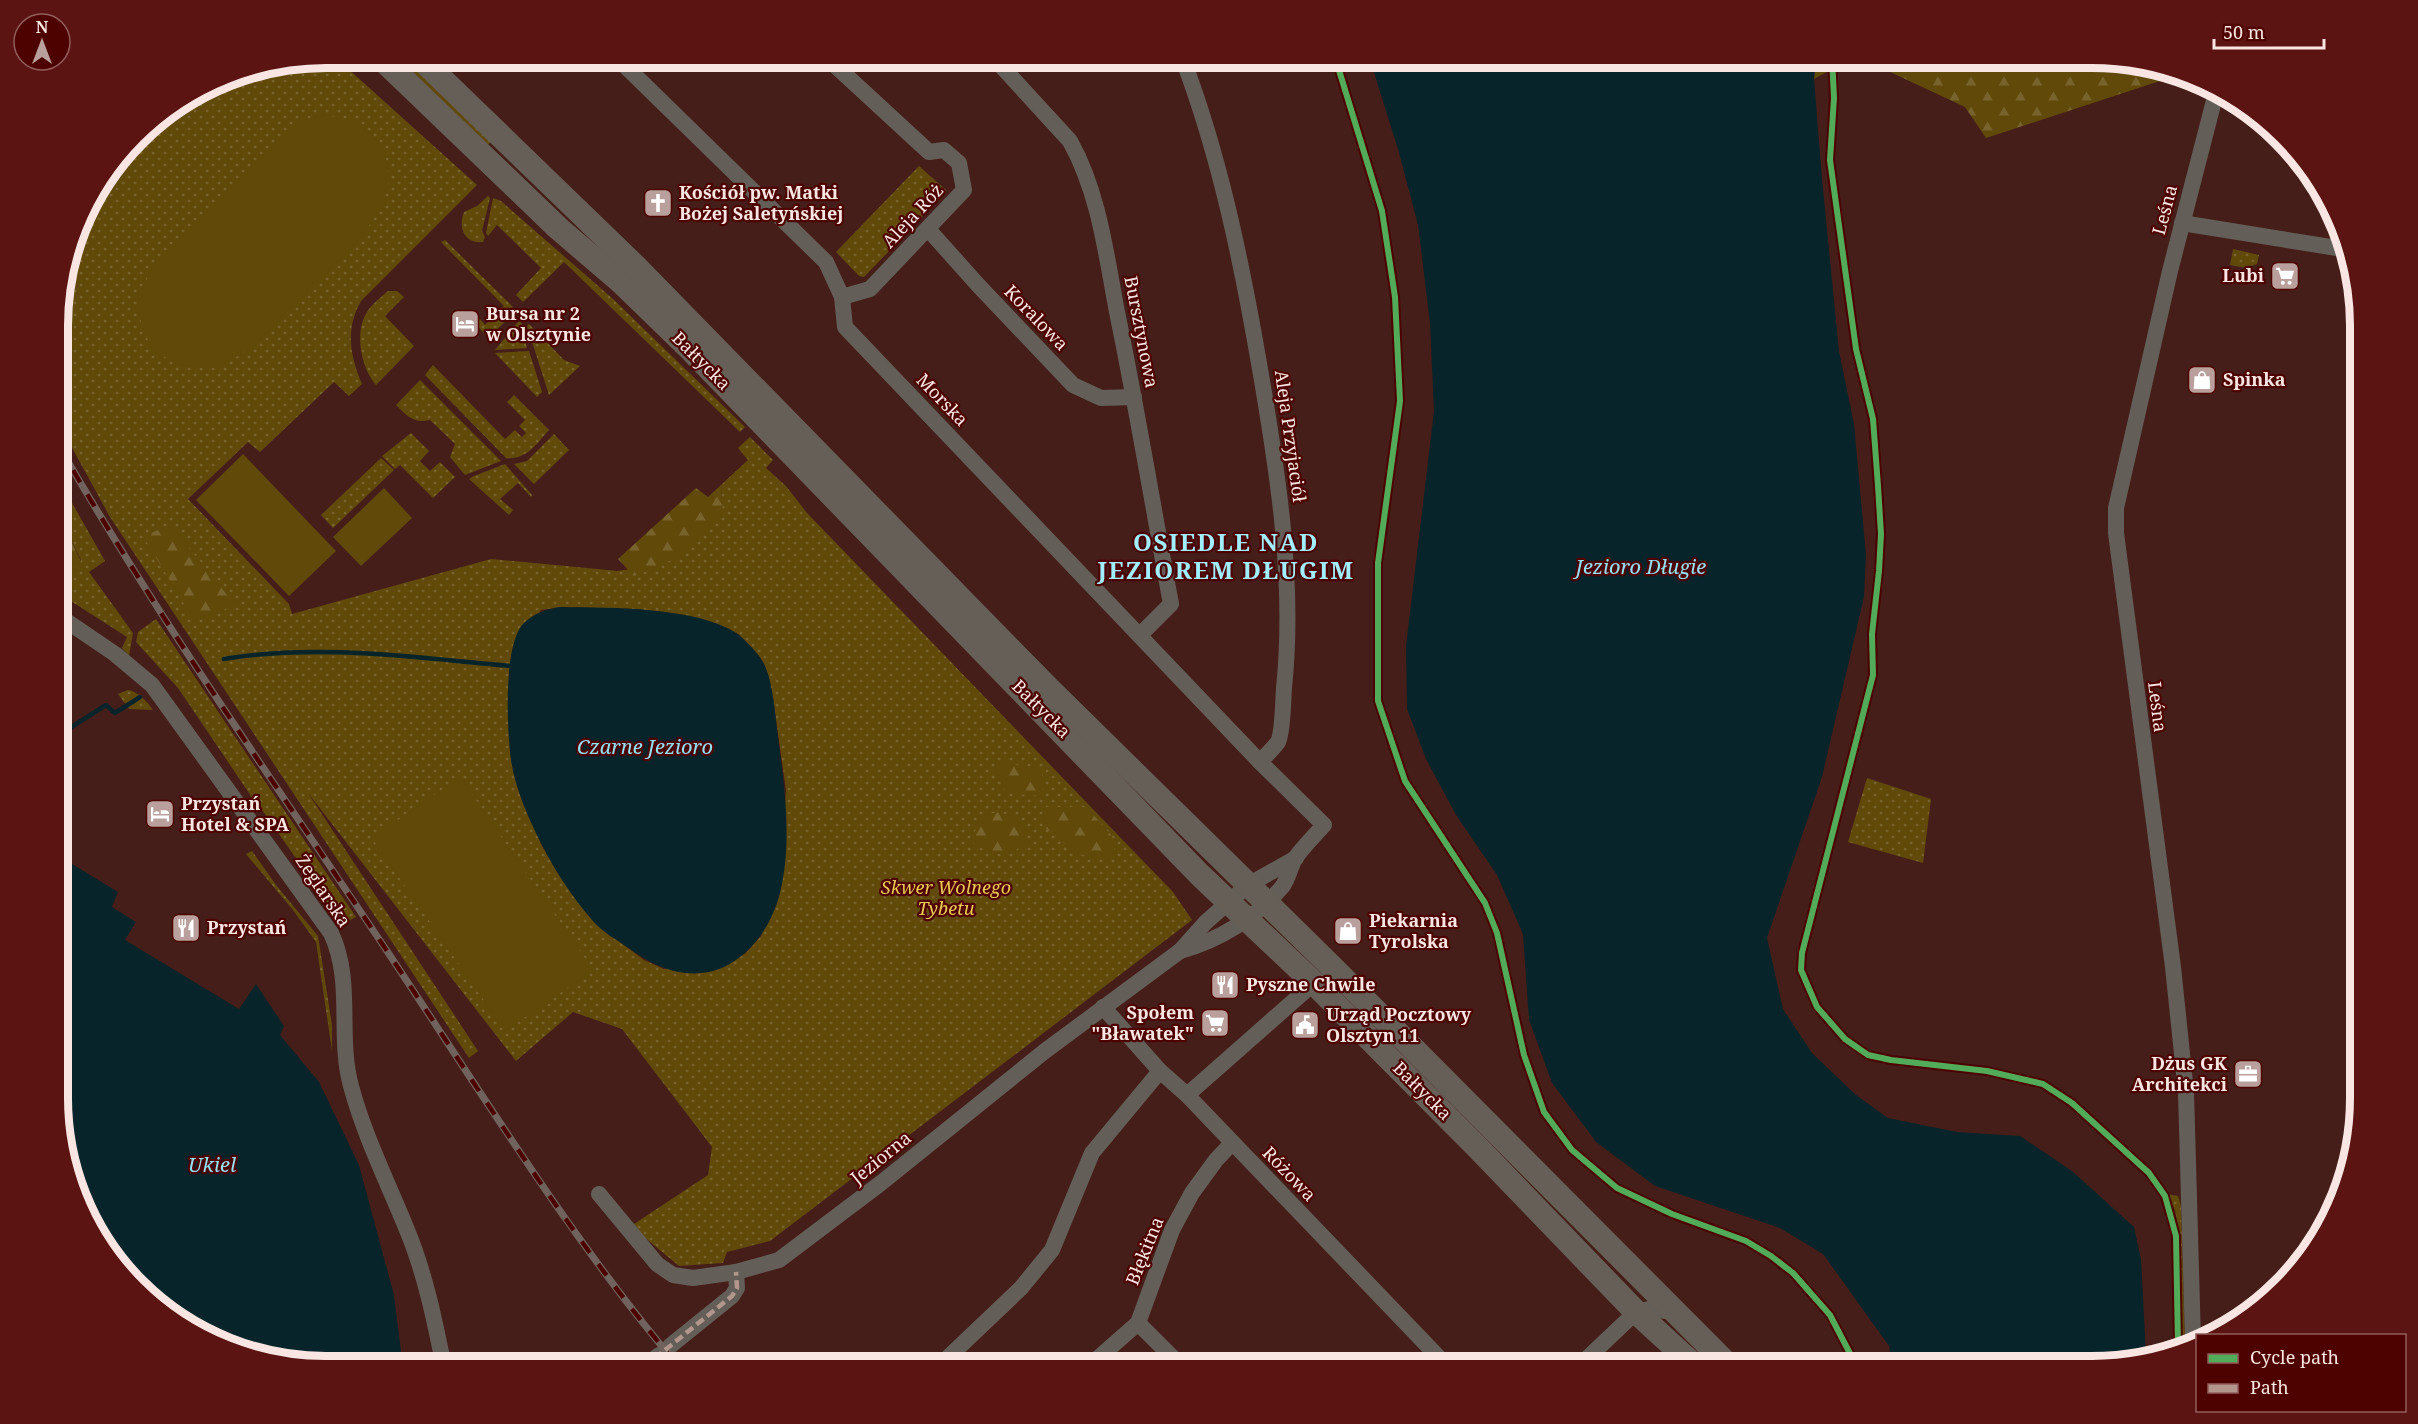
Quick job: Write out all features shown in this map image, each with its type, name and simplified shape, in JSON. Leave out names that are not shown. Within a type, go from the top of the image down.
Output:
[{"type":"main road","name":"Bałtycka","points":[[391,68],[558,228],[621,282],[675,334],[1065,733],[1200,875],[1314,983],[1486,1156],[1636,1312],[1685,1356]]},
{"type":"main road","name":"Bałtycka","points":[[430,68],[634,265],[1041,681],[1266,902],[1720,1356]]},
{"type":"street","name":"Morska","points":[[627,68],[826,262],[842,297],[845,327],[1260,762]]},
{"type":"street","name":"Aleja Róż","points":[[838,68],[929,152],[944,150],[959,163],[964,190],[870,289],[842,297]]},
{"type":"street","name":"Bursztynowa","points":[[1003,68],[1070,141],[1078,156],[1097,208],[1171,604],[1140,635]]},
{"type":"street","name":"Aleja Przyjaciół","points":[[1186,68],[1216,164],[1246,288],[1269,423],[1282,520],[1288,645],[1279,741],[1260,762]]},
{"type":"street","name":"Leśna","points":[[2193,1336],[2186,1092],[2173,967],[2116,533],[2116,508],[2182,223],[2215,98]]},
{"type":"street","points":[[2182,223],[2339,248]]},
{"type":"street","name":"Koralowa","points":[[928,229],[1073,385],[1101,398],[1134,397]]},
{"type":"street","name":"Żeglarska","points":[[68,622],[115,654],[152,685],[331,933],[344,977],[346,1058],[352,1088],[408,1232],[422,1275],[441,1356]]},
{"type":"street","points":[[1260,762],[1324,825],[1296,858],[1284,885],[1266,902]]},
{"type":"street","points":[[1229,901],[1248,885],[1296,858]]},
{"type":"street","name":"Jeziorna","points":[[599,1194],[664,1271],[683,1278],[736,1272],[768,1265],[800,1246],[1102,1007],[1180,951],[1229,901]]},
{"type":"street","name":"Jeziorna","points":[[1180,951],[1206,944],[1266,902]]},
{"type":"street","points":[[1187,1095],[1314,983]]},
{"type":"street","name":"Różowa","points":[[1102,1007],[1160,1071],[1187,1095],[1437,1356]]},
{"type":"street","points":[[950,1356],[1021,1288],[1052,1250],[1092,1153],[1160,1071]]},
{"type":"street","name":"Błękitna","points":[[1100,1356],[1138,1323],[1172,1230],[1192,1193],[1216,1160],[1232,1143]]},
{"type":"street","points":[[657,1356],[732,1296],[737,1288],[736,1272]]},
{"type":"street","points":[[1590,1356],[1636,1312],[1649,1309],[1674,1312]]},
{"type":"street","points":[[1138,1323],[1171,1356]]},
{"type":"green space","name":"Skwer Wolnego Tybetu","points":[[308,68],[347,68],[477,185],[361,301],[353,322],[351,342],[352,353],[362,384],[349,396],[334,382],[260,452],[248,442],[188,499],[289,604],[292,614],[491,559],[618,571],[661,564],[722,507],[721,485],[748,460],[738,448],[750,437],[773,460],[766,468],[786,486],[807,513],[1173,892],[1192,920],[770,1241],[727,1252],[723,1263],[679,1266],[631,1226],[708,1175],[712,1147],[622,1029],[573,1012],[516,1061],[308,793],[478,1051],[469,1058],[110,517],[68,440],[68,308],[76,259],[94,211],[111,182],[131,155],[155,131],[196,102],[242,81],[275,72]],"holes":[[[561,607],[634,609],[675,614],[710,623],[773,698],[786,790],[779,894],[761,936],[745,954],[664,969],[644,960],[608,933],[577,900],[541,844],[522,797],[512,761],[509,726],[510,670],[513,647],[541,610]]]},
{"type":"green space","points":[[405,68],[419,68],[493,140],[486,147]]},
{"type":"green space","points":[[1815,68],[1834,68],[1814,79]]},
{"type":"green space","points":[[1868,68],[2110,68],[2143,72],[2167,78],[1986,138],[1965,107],[1888,71]]},
{"type":"green space","points":[[321,115],[356,122],[369,131],[381,148],[388,169],[387,190],[379,211],[366,231],[332,267],[249,348],[229,361],[206,368],[171,361],[152,346],[142,326],[139,307],[145,282],[156,264],[283,135],[299,123]]},
{"type":"green space","points":[[919,166],[947,191],[864,277],[859,276],[836,252]]},
{"type":"green space","points":[[488,196],[490,198],[482,231],[485,237],[483,242],[476,242],[464,233],[462,218],[464,212],[477,206]]},
{"type":"green space","points":[[493,198],[501,201],[613,299],[745,427],[740,432],[564,262],[523,302],[516,295],[541,268],[497,225],[488,236],[486,233]]},
{"type":"green space","points":[[445,240],[513,307],[512,315],[488,338],[476,324],[480,319],[485,325],[504,306],[441,242]]},
{"type":"green space","points":[[2233,249],[2259,255],[2257,264],[2246,268],[2230,265]]},
{"type":"green space","points":[[388,291],[397,291],[404,297],[385,316],[414,346],[376,385],[363,360],[361,329],[369,309]]},
{"type":"green space","points":[[518,322],[521,322],[527,348],[495,350]]},
{"type":"green space","points":[[529,324],[564,360],[580,366],[549,395],[527,326]]},
{"type":"green space","points":[[529,351],[542,392],[537,397],[495,353]]},
{"type":"green space","points":[[433,365],[505,439],[515,430],[522,437],[526,433],[519,426],[525,420],[507,402],[514,395],[549,430],[525,454],[506,458],[425,375]]},
{"type":"green space","points":[[420,380],[501,461],[465,475],[450,457],[455,444],[430,420],[415,420],[407,416],[396,405]]},
{"type":"green space","points":[[411,433],[429,451],[420,461],[430,471],[440,462],[455,477],[433,498],[400,465],[395,469],[382,456]]},
{"type":"green space","points":[[554,434],[569,450],[534,484],[514,464],[527,461]]},
{"type":"green space","points":[[243,454],[336,551],[289,596],[196,500]]},
{"type":"green space","points":[[381,458],[394,470],[333,528],[321,515]]},
{"type":"green space","points":[[505,464],[532,495],[531,497],[518,483],[500,499],[513,510],[509,515],[469,479]]},
{"type":"green space","points":[[721,485],[723,514],[676,558],[634,576],[618,559],[696,488],[708,497]]},
{"type":"green space","points":[[384,488],[412,518],[361,566],[333,537]]},
{"type":"green space","points":[[68,496],[105,561],[89,572],[133,633],[129,656],[122,648],[127,637],[68,599],[68,578],[81,560],[68,535]]},
{"type":"green space","points":[[171,525],[235,605],[195,622],[143,536]]},
{"type":"green space","points":[[68,535],[81,561],[68,579]]},
{"type":"green space","points":[[156,619],[356,917],[342,924],[258,804],[253,814],[247,806],[251,796],[178,688],[136,642],[138,632]]},
{"type":"green space","points":[[128,690],[142,697],[153,710],[129,709],[118,694]]},
{"type":"green space","points":[[1003,762],[1041,769],[1044,778],[1041,796],[1005,791],[995,770]]},
{"type":"green space","points":[[460,777],[593,970],[505,1031],[372,838]]},
{"type":"green space","points":[[1867,778],[1931,799],[1923,863],[1848,842]]},
{"type":"green space","points":[[1043,807],[1086,807],[1112,836],[1115,855],[1096,859],[1068,846],[1044,827]]},
{"type":"green space","points":[[1001,812],[1027,826],[1026,843],[1007,856],[975,846],[972,836],[986,814]]},
{"type":"green space","points":[[252,851],[276,885],[318,936],[332,1025],[332,1051],[316,942],[293,910],[246,854]]},
{"type":"green space","points":[[2167,1194],[2178,1196],[2181,1206],[2185,1339],[2180,1341],[2178,1227],[2175,1211]]},
{"type":"water","name":"Jezioro Długie","points":[[1372,68],[1815,68],[1822,179],[1839,351],[1854,424],[1866,555],[1864,597],[1822,777],[1767,938],[1783,1009],[1812,1053],[1856,1095],[1888,1118],[1957,1132],[2020,1136],[2072,1171],[2134,1227],[2141,1259],[2146,1351],[2110,1356],[1891,1356],[1889,1346],[1823,1254],[1780,1228],[1655,1186],[1596,1142],[1552,1083],[1529,1020],[1523,934],[1497,875],[1456,815],[1426,759],[1407,709],[1406,646],[1434,411],[1430,323],[1418,225],[1398,149]]},
{"type":"water","name":"Czarne Jezioro","points":[[561,607],[652,610],[699,618],[738,634],[758,655],[766,668],[774,704],[786,811],[784,873],[772,916],[760,936],[744,954],[724,967],[699,973],[675,971],[640,956],[605,932],[592,920],[565,884],[532,825],[519,793],[511,760],[508,729],[509,669],[512,650],[523,624],[540,612]]},
{"type":"water","name":"Ukiel","points":[[68,861],[118,892],[112,907],[136,922],[125,940],[239,1009],[256,984],[284,1026],[280,1035],[319,1082],[359,1165],[394,1295],[402,1356],[308,1356],[275,1352],[242,1343],[196,1322],[155,1293],[121,1256],[94,1213],[81,1182],[72,1149],[68,1116]]},
{"type":"waterway","points":[[224,659],[259,654],[331,652],[510,666]]},
{"type":"waterway","points":[[68,729],[106,705],[115,713],[140,697]]},
{"type":"railway","points":[[68,461],[177,638],[527,1164],[563,1216],[670,1356]]},
{"type":"marked path","points":[[658,1356],[732,1296],[737,1288],[736,1272]]},
{"type":"cycle path","points":[[1338,68],[1382,211],[1395,297],[1400,401],[1378,563],[1378,701],[1405,781],[1485,903],[1497,933],[1524,1055],[1544,1112],[1572,1150],[1617,1188],[1672,1214],[1746,1241],[1771,1256],[1793,1273],[1830,1315],[1851,1356]]},
{"type":"cycle path","points":[[1833,68],[1834,98],[1830,160],[1856,349],[1873,419],[1881,534],[1872,634],[1873,675],[1802,953],[1801,970],[1817,1007],[1845,1039],[1868,1055],[1891,1060],[1987,1071],[2043,1084],[2072,1103],[2149,1173],[2165,1196],[2176,1236],[2178,1342]]},
{"type":"place","name":"Kościół pw. Matki Bożej Saletyńskiej","points":[[658,203]]},
{"type":"place","name":"Lubi","points":[[2285,276]]},
{"type":"place","name":"Bursa nr 2 w Olsztynie","points":[[465,324]]},
{"type":"place","name":"Spinka","points":[[2202,380]]},
{"type":"place","name":"Przystań Hotel & SPA","points":[[160,814]]},
{"type":"place","name":"Przystań","points":[[186,928]]},
{"type":"place","name":"Piekarnia Tyrolska","points":[[1348,931]]},
{"type":"place","name":"Pyszne Chwile","points":[[1225,985]]},
{"type":"place","name":"Społem \"Bławatek\"","points":[[1215,1023]]},
{"type":"place","name":"Urząd Pocztowy Olsztyn 11","points":[[1305,1025]]},
{"type":"place","name":"Dżus GK Architekci","points":[[2248,1074]]},
{"type":"district","name":"OSIEDLE NAD JEZIOREM DŁUGIM","points":[[1226,557]]}]
